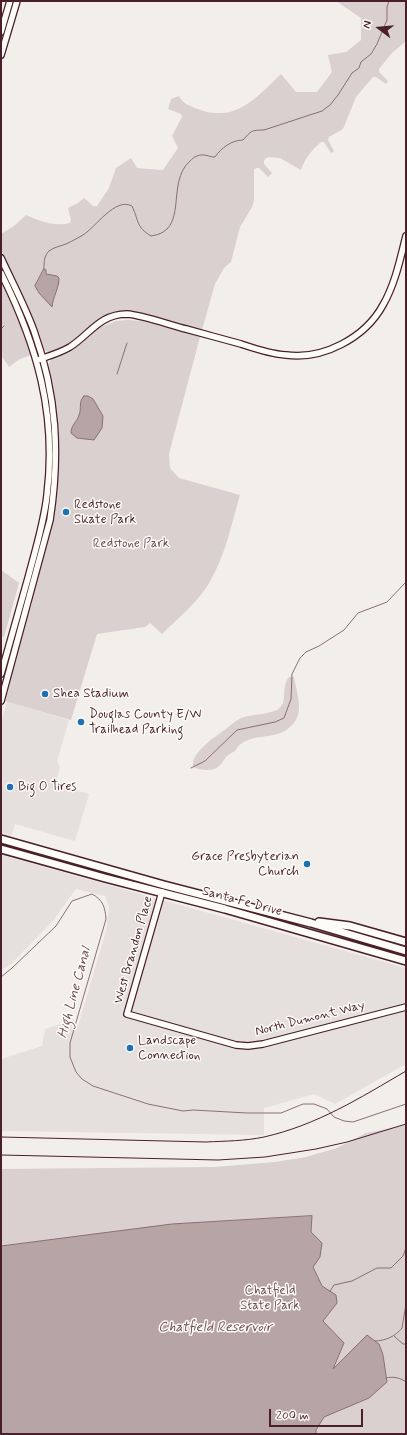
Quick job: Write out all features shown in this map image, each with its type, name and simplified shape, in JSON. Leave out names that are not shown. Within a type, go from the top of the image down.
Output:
[{"type":"highway","points":[[1,835],[36,845],[48,852]]},
{"type":"highway","name":"Santa Fe Drive","points":[[1,839],[183,890],[311,923],[406,951]]},
{"type":"highway","name":"Santa Fe Drive","points":[[1,849],[162,892],[406,961]]},
{"type":"highway","points":[[44,861],[61,862],[90,868],[177,892],[183,890]]},
{"type":"highway","points":[[215,907],[234,908],[325,934],[349,930],[406,947]]},
{"type":"highway","points":[[311,923],[341,924],[406,942]]},
{"type":"street","points":[[1,32],[10,1]]},
{"type":"street","points":[[1,55],[17,1]]},
{"type":"street","points":[[40,359],[60,353],[72,346],[97,323],[118,315],[127,314],[271,353],[287,356],[310,355],[322,352],[342,345],[356,335],[369,324],[383,305],[394,279],[406,236]]},
{"type":"street","points":[[1,258],[24,308],[50,386],[56,448],[54,496],[45,542],[1,701]]},
{"type":"street","points":[[1,273],[40,359],[49,425],[50,468],[47,495],[39,538],[1,674]]},
{"type":"street","name":"West Brandon Place","points":[[127,1014],[162,892]]},
{"type":"street","name":"North Dumont Way","points":[[127,1014],[236,1045],[248,1046],[263,1044],[406,1007]]},
{"type":"shaded area","points":[[7,702],[69,720],[57,761],[60,767],[55,785],[89,794],[75,841],[15,824],[11,836],[1,833],[1,723]]},
{"type":"shaded area","points":[[1,855],[406,968],[406,1064],[335,1104],[314,1094],[264,1108],[264,1135],[1,1131],[1,1059],[42,1046],[45,1029],[63,1023],[78,1026],[106,931],[109,907],[105,896],[76,889],[52,922],[11,964],[1,970]]},
{"type":"green space","points":[[336,1],[406,1],[406,41],[392,53],[379,69],[379,72],[388,81],[386,84],[376,77],[373,77],[356,97],[343,129],[329,137],[328,140],[334,151],[331,153],[324,142],[321,142],[309,154],[301,170],[280,158],[268,157],[264,160],[264,164],[272,173],[268,177],[259,168],[254,170],[254,200],[252,207],[240,227],[231,262],[224,268],[215,284],[202,330],[134,313],[101,319],[92,324],[68,345],[59,350],[48,352],[44,350],[30,313],[1,250],[1,234],[14,226],[26,215],[53,224],[70,223],[71,220],[68,208],[84,198],[93,206],[97,206],[109,188],[116,168],[131,158],[137,168],[163,170],[178,148],[172,136],[182,117],[181,114],[168,109],[171,99],[179,96],[184,103],[211,113],[234,111],[254,99],[281,74],[296,92],[317,92],[332,72],[328,55],[346,52],[361,40],[361,18]]},
{"type":"green space","points":[[1,282],[28,342],[31,355],[20,359],[9,367],[1,355]]},
{"type":"green space","name":"Redstone Park","points":[[116,321],[142,321],[200,337],[169,454],[170,468],[179,478],[240,495],[227,541],[214,574],[198,599],[186,611],[162,634],[150,623],[145,627],[97,634],[71,720],[4,701],[26,619],[32,604],[32,596],[48,538],[55,500],[58,442],[54,404],[47,366],[51,360],[71,352],[101,327]]},
{"type":"green space","points":[[1,570],[19,583],[4,637],[1,636]]},
{"type":"green space","points":[[289,677],[294,677],[299,704],[298,715],[290,727],[283,732],[248,740],[238,746],[235,751],[227,756],[220,765],[212,770],[193,767],[193,761],[200,750],[237,720],[273,712],[281,707],[284,699],[286,681]]},
{"type":"green space","name":"Chatfield Reservoir","points":[[406,1125],[406,1434],[1,1434],[1,1169],[215,1167],[275,1162],[306,1157],[337,1148],[366,1133]]},
{"type":"water","points":[[44,269],[46,270],[46,274],[57,276],[59,278],[52,307],[39,293],[35,286]]},
{"type":"water","points":[[84,396],[88,396],[93,399],[103,416],[102,428],[94,440],[77,438],[71,433],[79,415],[81,401]]},
{"type":"water","name":"Chatfield Reservoir","points":[[312,1216],[311,1232],[322,1243],[320,1257],[313,1267],[322,1286],[336,1295],[337,1303],[323,1321],[344,1343],[333,1369],[367,1335],[379,1344],[383,1355],[387,1382],[369,1398],[324,1417],[316,1430],[316,1434],[1,1434],[1,1246],[172,1224]]},
{"type":"waterway","points":[[44,269],[45,257],[49,251],[83,235],[112,209],[119,206],[126,204],[132,206],[140,227],[151,236],[163,232],[170,225],[174,216],[179,181],[183,170],[193,158],[202,155],[215,157],[227,145],[235,141],[243,140],[256,130],[264,130],[322,111],[330,105],[352,73],[359,68],[361,62],[371,54],[377,44],[387,20],[387,7],[389,1]]},
{"type":"waterway","points":[[1,329],[4,326]]},
{"type":"waterway","points":[[117,374],[127,343]]},
{"type":"waterway","points":[[191,768],[205,761],[237,730],[275,722],[284,718],[291,699],[292,674],[300,658],[306,652],[319,646],[344,630],[358,613],[387,602],[406,582]]},
{"type":"waterway","name":"High Line Canal","points":[[1,977],[56,926],[72,901],[92,894],[103,904],[106,919],[70,1043],[70,1057],[76,1072],[82,1079],[93,1086],[148,1104],[183,1111],[193,1110],[281,1113],[303,1104],[314,1104],[327,1109],[334,1117],[344,1121],[353,1122],[406,1104]]},
{"type":"waterway","points":[[330,1291],[334,1285],[352,1281],[377,1268],[391,1268],[403,1256],[406,1248]]},
{"type":"waterway","points":[[375,1341],[390,1338],[402,1328],[406,1304]]},
{"type":"waterway","points":[[394,1336],[403,1344],[406,1344]]},
{"type":"waterway","points":[[386,1378],[397,1378],[406,1382]]},
{"type":"railway","points":[[1,1137],[206,1142],[235,1141],[264,1137],[283,1132],[338,1110],[406,1071]]},
{"type":"railway","points":[[1,1155],[218,1160],[265,1157],[316,1149],[347,1142],[406,1124]]},
{"type":"place","name":"Redstone Skate Park","points":[[66,512]]},
{"type":"place","name":"Shea Stadium","points":[[45,694]]},
{"type":"place","name":"Douglas County E/W Trailhead Parking","points":[[81,722]]},
{"type":"place","name":"Big O Tires","points":[[10,787]]},
{"type":"place","name":"Grace Presbyterian Church","points":[[307,864]]},
{"type":"place","name":"Landscape Connection","points":[[130,1048]]},
{"type":"park label","name":"Chatfield State Park","points":[[270,1298]]}]
